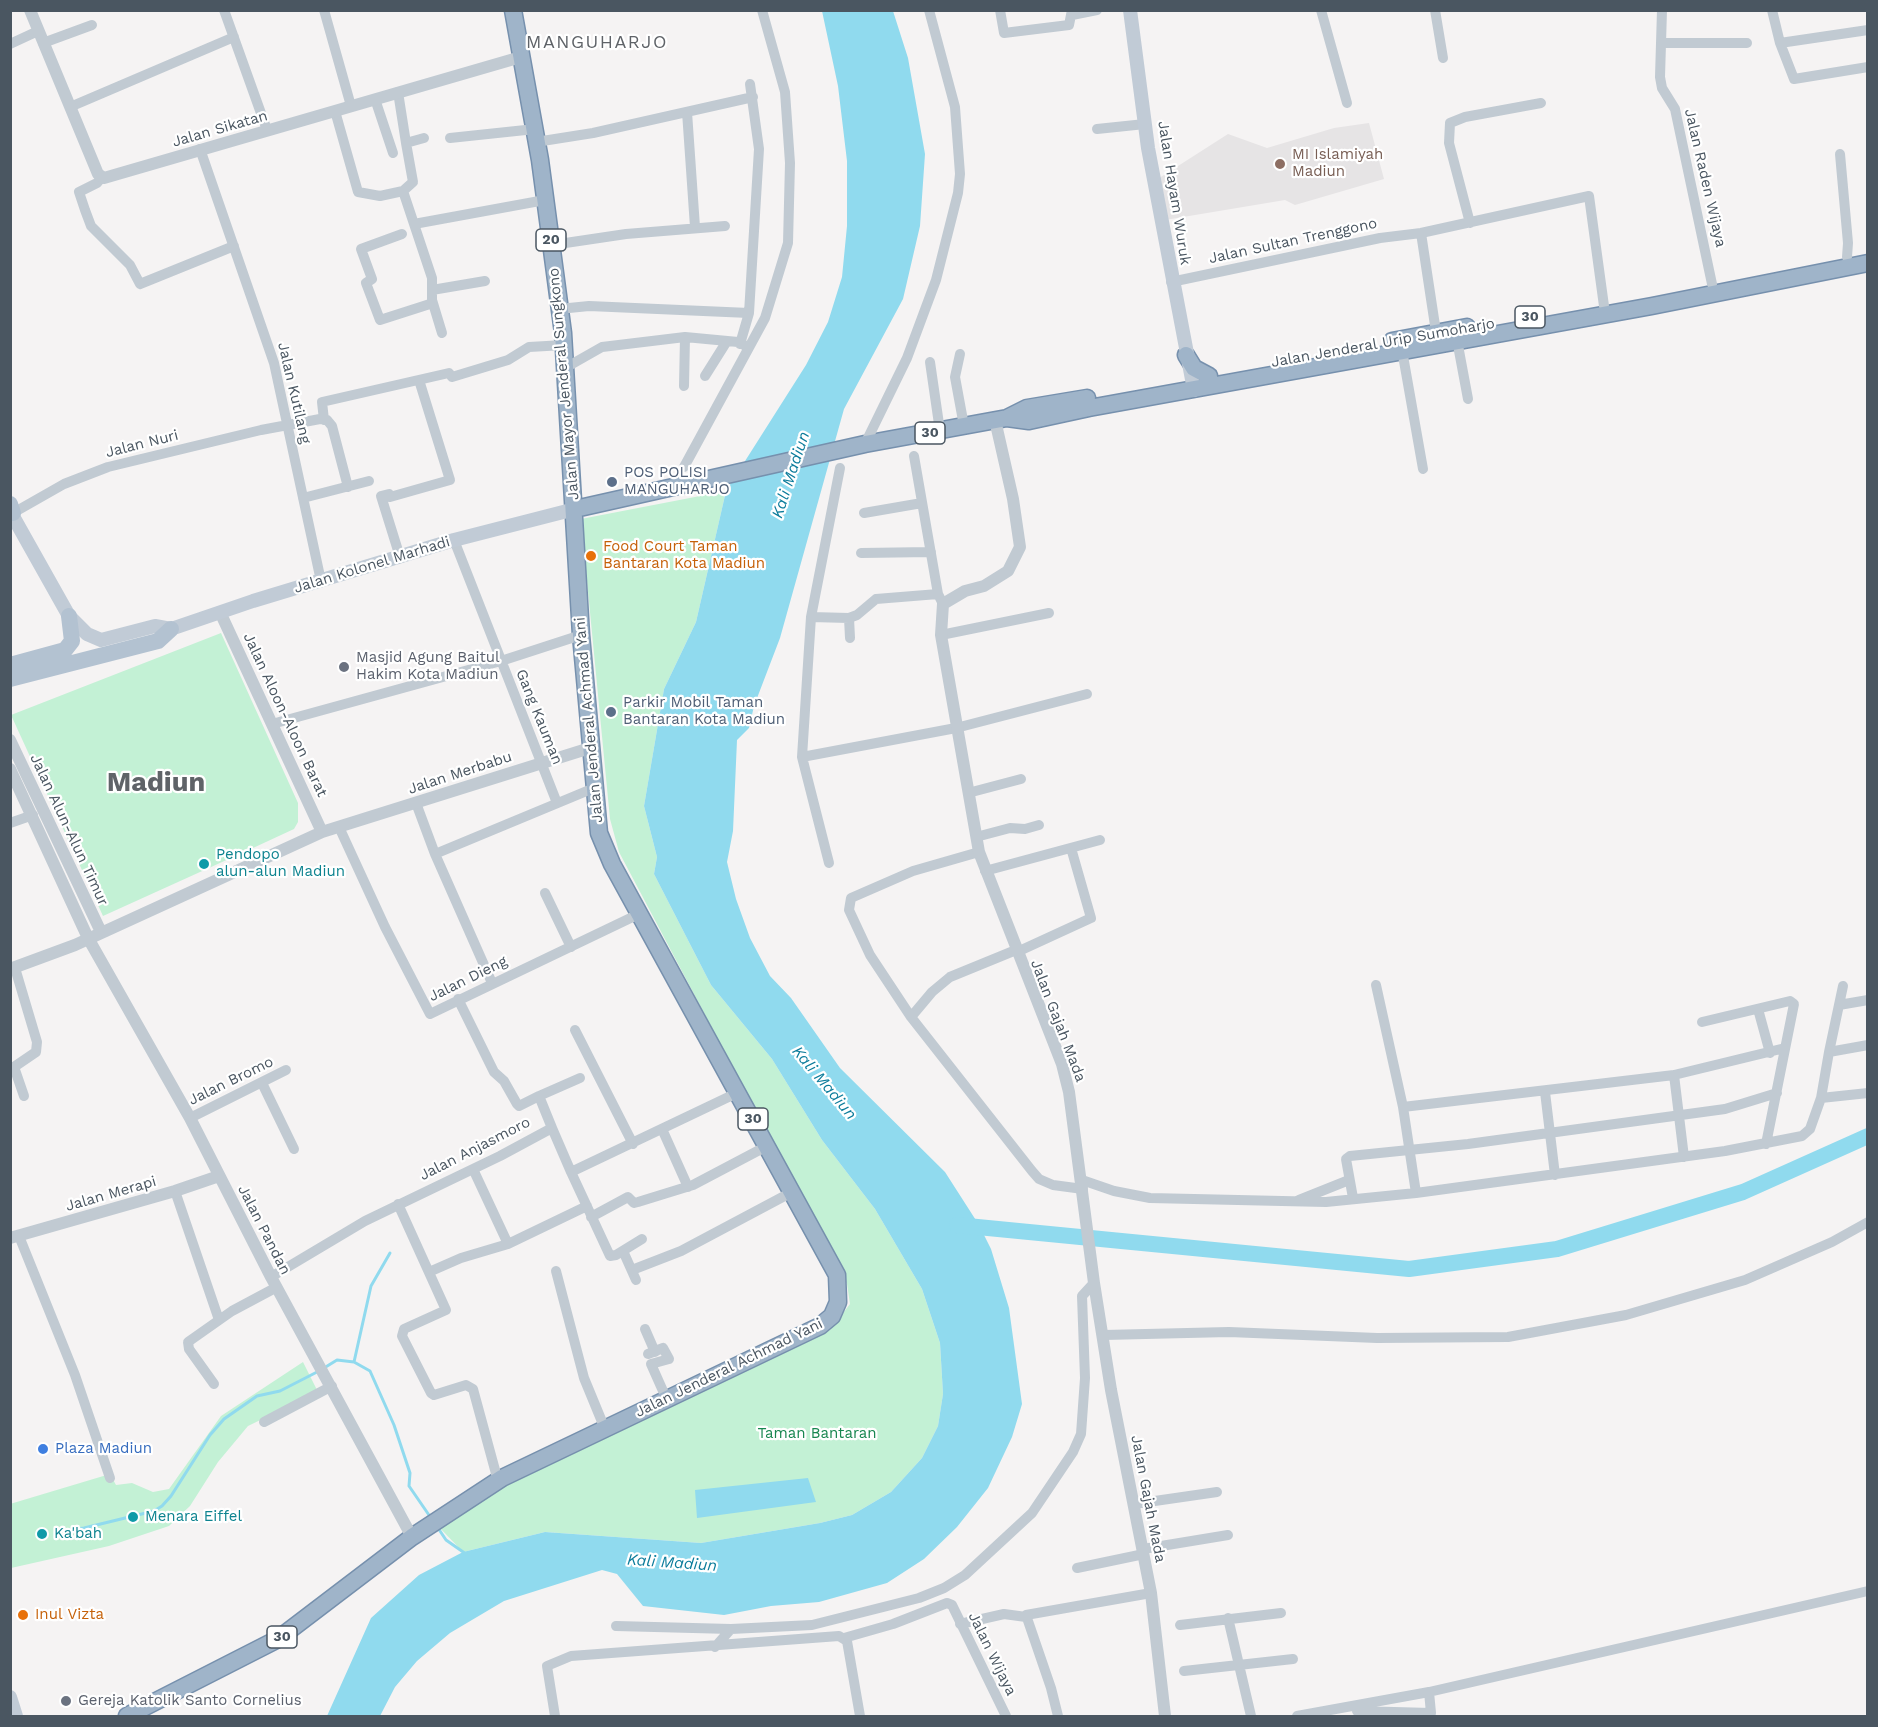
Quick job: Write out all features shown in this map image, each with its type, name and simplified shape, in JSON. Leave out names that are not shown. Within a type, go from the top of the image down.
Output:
[{"type":"highway","name":"Jalan Mayor Jenderal Sungkono","points":[[513,10],[536,135],[552,245],[564,345],[578,508]]},
{"type":"highway","name":"Jalan Jenderal Urip Sumoharjo","points":[[1193,384],[1209,376],[1436,332],[1604,306],[1868,253]]},
{"type":"highway","name":"Jalan Jenderal Urip Sumoharjo","points":[[578,508],[1001,419],[1027,408],[1402,350],[1652,306],[1868,263]]},
{"type":"highway","points":[[1186,355],[1194,368],[1209,376]]},
{"type":"highway","name":"Jalan Jenderal Achmad Yani","points":[[127,1716],[278,1639],[448,1511],[498,1481],[820,1326],[832,1316],[838,1302],[837,1275],[604,847],[599,832],[582,635],[578,508]]},
{"type":"main road","name":"Jalan Hayam Wuruk","points":[[1130,10],[1145,124],[1171,282],[1193,384]]},
{"type":"main road","name":"Jalan Kolonel Marhadi","points":[[10,679],[158,641],[171,629],[220,612],[454,540],[578,508]]},
{"type":"main road","points":[[10,665],[65,650],[72,640],[69,616],[11,510]]},
{"type":"main road","name":"Jalan Kolonel Marhadi","points":[[69,616],[87,634],[101,640],[154,626],[171,629]]},
{"type":"main road","points":[[10,1697],[16,1716]]},
{"type":"street","points":[[30,10],[98,174],[102,177],[97,183],[79,192],[91,226],[130,265],[140,284],[234,246]]},
{"type":"street","points":[[224,10],[267,130]]},
{"type":"street","points":[[324,10],[351,106]]},
{"type":"street","points":[[684,467],[745,346],[765,318],[788,243],[790,195],[785,92],[762,10]]},
{"type":"street","points":[[1000,10],[1004,33],[1070,25],[1072,13],[1096,10]]},
{"type":"street","points":[[1321,10],[1347,103]]},
{"type":"street","points":[[1435,10],[1443,58]]},
{"type":"street","name":"Jalan Raden Wijaya","points":[[1662,10],[1660,77],[1662,88],[1675,109],[1712,284]]},
{"type":"street","points":[[1772,10],[1780,44],[1794,79],[1868,67]]},
{"type":"street","points":[[860,447],[907,358],[936,280],[958,194],[960,174],[955,107],[932,11]]},
{"type":"street","points":[[43,43],[92,25]]},
{"type":"street","points":[[1780,44],[1868,30]]},
{"type":"street","points":[[10,44],[38,31]]},
{"type":"street","points":[[70,106],[234,37]]},
{"type":"street","points":[[1662,43],[1747,43]]},
{"type":"street","name":"Jalan Sikatan","points":[[102,177],[112,177],[200,149],[521,57]]},
{"type":"street","points":[[745,346],[759,149],[750,84]]},
{"type":"street","points":[[335,111],[358,192],[380,196],[403,191],[413,182],[398,92]]},
{"type":"street","points":[[450,138],[593,133],[753,97]]},
{"type":"street","points":[[375,99],[393,153]]},
{"type":"street","points":[[1470,223],[1449,143],[1450,123],[1465,117],[1541,103]]},
{"type":"street","points":[[687,112],[695,227]]},
{"type":"street","points":[[1097,129],[1145,124]]},
{"type":"street","points":[[406,143],[424,138]]},
{"type":"street","name":"Jalan Kutilang","points":[[200,149],[274,363],[321,581]]},
{"type":"street","points":[[1840,154],[1848,243],[1847,257]]},
{"type":"street","points":[[403,191],[432,278],[433,303],[442,333]]},
{"type":"street","name":"Jalan Sultan Trenggono","points":[[1171,282],[1380,238],[1421,233],[1470,223],[1589,196],[1604,306]]},
{"type":"street","points":[[414,224],[545,201]]},
{"type":"street","points":[[552,245],[695,227],[725,226]]},
{"type":"street","points":[[1421,233],[1436,332]]},
{"type":"street","points":[[402,234],[361,249],[372,279],[366,283],[380,320],[433,303]]},
{"type":"street","points":[[432,290],[485,280]]},
{"type":"street","points":[[559,309],[589,306],[749,313]]},
{"type":"street","points":[[565,368],[602,347],[685,337],[727,341],[745,346]]},
{"type":"street","points":[[684,386],[685,337]]},
{"type":"street","points":[[1457,340],[1468,399]]},
{"type":"street","points":[[705,376],[727,341]]},
{"type":"street","points":[[348,487],[332,426],[330,422],[324,420],[322,402],[449,373],[452,377],[508,360],[529,347],[564,345]]},
{"type":"street","points":[[1402,350],[1423,469]]},
{"type":"street","points":[[960,354],[955,377],[964,426]]},
{"type":"street","points":[[930,362],[940,431]]},
{"type":"street","points":[[400,557],[381,496],[389,494],[390,497],[450,480],[419,380]]},
{"type":"street","points":[[811,617],[849,618],[857,615],[876,600],[941,599],[984,586],[1008,571],[1020,547],[1001,419]]},
{"type":"street","name":"Jalan Nuri","points":[[11,510],[64,484],[108,467],[287,426],[324,420]]},
{"type":"street","points":[[914,456],[941,599]]},
{"type":"street","points":[[829,863],[802,756],[811,617],[840,468]]},
{"type":"street","points":[[303,498],[369,481]]},
{"type":"street","points":[[864,513],[922,503]]},
{"type":"street","name":"Gang Kauman","points":[[454,540],[557,803]]},
{"type":"street","points":[[861,553],[931,552]]},
{"type":"street","name":"Jalan Gajah Mada","points":[[941,599],[941,635],[979,852],[1062,1064],[1070,1092],[1094,1282],[1111,1390],[1151,1593],[1165,1716]]},
{"type":"street","name":"Jalan Aloon-Aloon Barat","points":[[220,612],[322,832]]},
{"type":"street","points":[[941,635],[1049,613]]},
{"type":"street","points":[[849,618],[850,638]]},
{"type":"street","points":[[272,724],[501,661],[582,635]]},
{"type":"street","points":[[802,756],[956,728],[1087,694]]},
{"type":"street","name":"Jalan Alun-Alun Timur","points":[[10,740],[101,932]]},
{"type":"street","name":"Jalan Merbabu","points":[[13,968],[88,938],[322,832],[590,748]]},
{"type":"street","name":"Jalan Alun-Alun Timur","points":[[10,769],[88,938]]},
{"type":"street","points":[[968,793],[1021,779]]},
{"type":"street","points":[[435,854],[594,788]]},
{"type":"street","points":[[416,803],[435,854],[492,983]]},
{"type":"street","points":[[10,823],[33,815]]},
{"type":"street","points":[[976,837],[1010,828],[1025,829],[1039,825]]},
{"type":"street","name":"Jalan Dieng","points":[[339,827],[385,927],[429,1013],[641,913]]},
{"type":"street","points":[[985,871],[1100,840]]},
{"type":"street","points":[[911,1017],[932,992],[950,977],[1091,918],[1071,848]]},
{"type":"street","points":[[979,852],[913,872],[852,898],[849,902],[849,910],[870,955],[911,1017],[1039,1179],[1060,1187],[1082,1184],[1149,1198],[1293,1202],[1416,1193],[1766,1144],[1806,1133],[1821,1098],[1843,986]]},
{"type":"street","points":[[545,893],[571,947]]},
{"type":"street","name":"Jalan Pandan","points":[[88,938],[190,1118],[274,1282],[416,1534]]},
{"type":"street","points":[[13,968],[37,1042],[36,1052],[14,1067],[24,1096]]},
{"type":"street","points":[[1376,985],[1403,1107],[1416,1193]]},
{"type":"street","points":[[458,999],[494,1072],[504,1081],[519,1106],[580,1078]]},
{"type":"street","points":[[1839,1005],[1868,1000]]},
{"type":"street","points":[[1702,1022],[1790,1001],[1794,1004],[1766,1144]]},
{"type":"street","points":[[1758,1009],[1770,1053]]},
{"type":"street","points":[[575,1030],[633,1144]]},
{"type":"street","points":[[1829,1052],[1868,1045]]},
{"type":"street","points":[[1403,1107],[1674,1075],[1785,1048]]},
{"type":"street","name":"Jalan Bromo","points":[[190,1118],[286,1070]]},
{"type":"street","points":[[1674,1075],[1684,1157]]},
{"type":"street","points":[[262,1083],[294,1149]]},
{"type":"street","points":[[571,1172],[739,1092]]},
{"type":"street","points":[[1545,1092],[1555,1175]]},
{"type":"street","points":[[1353,1198],[1347,1157],[1725,1109],[1777,1093]]},
{"type":"street","points":[[1821,1098],[1868,1093]]},
{"type":"street","points":[[539,1096],[552,1128]]},
{"type":"street","name":"Jalan Anjasmoro","points":[[214,1384],[187,1344],[191,1338],[364,1221],[552,1128],[607,1253],[613,1256],[622,1251]]},
{"type":"street","points":[[663,1129],[688,1187]]},
{"type":"street","points":[[429,1272],[461,1258],[508,1244],[628,1197],[634,1203],[688,1187],[768,1146]]},
{"type":"street","points":[[472,1169],[508,1244]]},
{"type":"street","name":"Jalan Merapi","points":[[15,1237],[219,1176]]},
{"type":"street","points":[[1293,1202],[1349,1180]]},
{"type":"street","points":[[175,1191],[221,1319]]},
{"type":"street","points":[[642,1239],[622,1251],[634,1275],[792,1192]]},
{"type":"street","points":[[398,1204],[446,1310],[404,1329],[402,1336],[431,1393],[434,1395],[466,1385],[473,1389],[498,1481]]},
{"type":"street","points":[[1104,1335],[1228,1332],[1377,1338],[1508,1336],[1626,1315],[1745,1280],[1832,1242],[1868,1222]]},
{"type":"street","points":[[15,1237],[75,1375],[110,1478]]},
{"type":"street","points":[[556,1271],[585,1378],[605,1429]]},
{"type":"street","points":[[616,1626],[731,1629],[812,1625],[919,1598],[944,1588],[965,1575],[1032,1513],[1073,1452],[1080,1434],[1086,1378],[1082,1296],[1094,1282]]},
{"type":"street","points":[[645,1329],[652,1353],[663,1348],[669,1359],[651,1364],[667,1400]]},
{"type":"street","points":[[264,1422],[332,1386]]},
{"type":"street","points":[[1134,1504],[1217,1492]]},
{"type":"street","points":[[1077,1568],[1228,1535]]},
{"type":"street","points":[[1297,1716],[1357,1710],[1868,1591]]},
{"type":"street","points":[[960,1624],[1004,1614],[1026,1617],[1030,1614],[1151,1593]]},
{"type":"street","name":"Jalan Wijaya","points":[[844,1638],[909,1618],[942,1603],[951,1605],[1006,1716]]},
{"type":"street","points":[[1180,1625],[1281,1612]]},
{"type":"street","points":[[1026,1617],[1051,1688],[1058,1716]]},
{"type":"street","points":[[1228,1618],[1251,1716]]},
{"type":"street","points":[[715,1647],[731,1629]]},
{"type":"street","points":[[555,1716],[546,1670],[556,1661],[571,1656],[839,1636],[844,1638],[860,1716]]},
{"type":"street","points":[[1184,1671],[1293,1659]]},
{"type":"street","points":[[1357,1710],[1431,1715],[1429,1692]]},
{"type":"shaded area","name":"MI Islamiyah Madiun","points":[[1369,123],[1384,179],[1295,205],[1285,200],[1159,221],[1153,182],[1228,134],[1267,148],[1334,128]]},
{"type":"green space","name":"Taman Bantaran","points":[[726,491],[696,622],[664,689],[644,806],[657,857],[654,874],[711,985],[772,1059],[822,1140],[875,1209],[922,1289],[940,1343],[943,1394],[938,1426],[922,1458],[891,1492],[852,1515],[820,1523],[701,1543],[545,1532],[463,1552],[438,1526],[494,1490],[830,1330],[850,1304],[847,1284],[619,852],[610,819],[581,519]]},
{"type":"green space","points":[[221,633],[298,803],[298,822],[294,829],[103,916],[11,715]]},
{"type":"green space","points":[[303,1362],[318,1392],[248,1426],[218,1462],[190,1506],[169,1526],[109,1546],[11,1568],[10,1504],[110,1474],[116,1485],[132,1483],[153,1492],[169,1489],[221,1416]]},
{"type":"water","name":"Kali Madiun","points":[[822,11],[893,11],[908,58],[925,154],[920,226],[903,299],[844,409],[780,638],[754,706],[749,728],[737,740],[733,831],[727,862],[736,899],[750,938],[770,976],[791,998],[840,1068],[945,1172],[979,1225],[991,1249],[1009,1308],[1022,1404],[1012,1437],[988,1488],[957,1527],[924,1559],[887,1583],[819,1602],[771,1606],[724,1615],[643,1606],[617,1574],[602,1570],[504,1601],[450,1633],[417,1661],[395,1687],[380,1716],[327,1716],[371,1618],[419,1575],[463,1552],[545,1532],[701,1543],[820,1523],[852,1515],[891,1492],[922,1458],[938,1426],[943,1394],[940,1343],[922,1289],[875,1209],[822,1140],[772,1059],[711,985],[654,874],[657,857],[644,806],[664,689],[696,622],[726,491],[806,365],[828,322],[842,277],[847,226],[847,161],[838,86]]},
{"type":"water","points":[[808,1478],[816,1502],[697,1518],[695,1490]]},
{"type":"waterway","points":[[957,1225],[1409,1269],[1557,1249],[1743,1192],[1868,1136]]},
{"type":"waterway","points":[[354,1362],[371,1286],[390,1253]]},
{"type":"waterway","points":[[324,1368],[337,1360],[354,1362],[370,1371],[394,1425],[410,1473],[409,1486],[431,1518]]},
{"type":"waterway","points":[[61,1531],[84,1528],[154,1511],[171,1496],[210,1435],[224,1419],[257,1396],[280,1391],[319,1371]]},
{"type":"waterway","points":[[438,1528],[446,1540],[466,1554]]},
{"type":"place","name":"MI Islamiyah Madiun","points":[[1280,164]]},
{"type":"place","name":"POS POLISI MANGUHARJO","points":[[612,482]]},
{"type":"place","name":"Food Court Taman Bantaran Kota Madiun","points":[[591,556]]},
{"type":"place","name":"Masjid Agung Baitul Hakim Kota Madiun","points":[[344,667]]},
{"type":"place","name":"Parkir Mobil Taman Bantaran Kota Madiun","points":[[611,712]]},
{"type":"place","name":"Pendopo alun-alun Madiun","points":[[204,864]]},
{"type":"place","name":"Plaza Madiun","points":[[43,1449]]},
{"type":"place","name":"Menara Eiffel","points":[[133,1517]]},
{"type":"place","name":"Ka'bah","points":[[42,1534]]},
{"type":"place","name":"Inul Vizta","points":[[23,1615]]},
{"type":"place","name":"Gereja Katolik Santo Cornelius","points":[[66,1701]]},
{"type":"district","name":"MANGUHARJO","points":[[597,43]]},
{"type":"district","name":"Madiun","points":[[156,783]]}]
